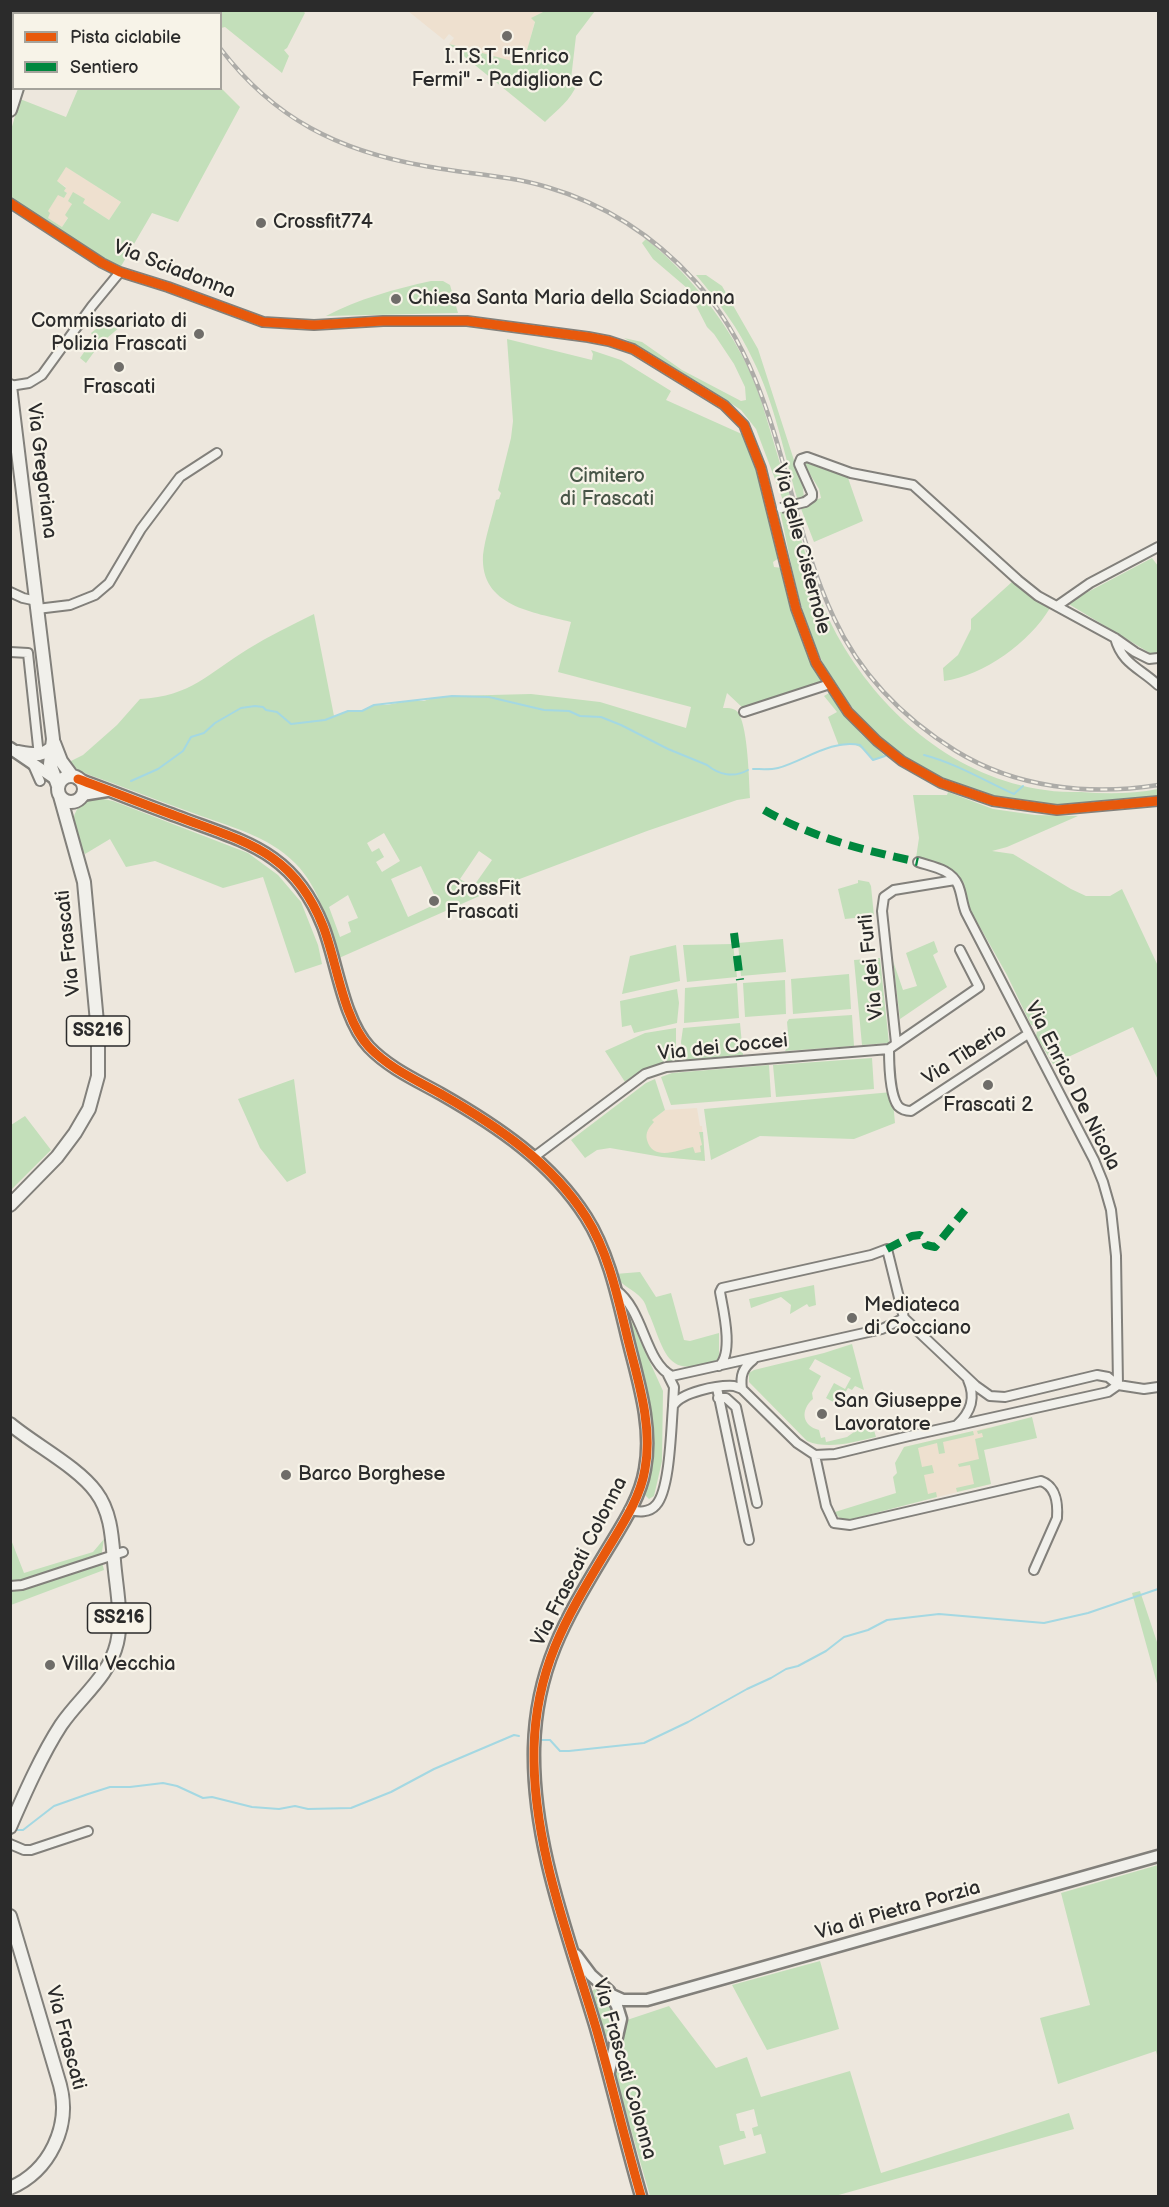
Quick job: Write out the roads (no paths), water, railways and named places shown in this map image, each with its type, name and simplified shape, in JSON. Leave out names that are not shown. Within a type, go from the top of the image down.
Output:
[{"type":"main road","points":[[10,110],[16,90]]},
{"type":"main road","name":"Via Gregoriana","points":[[10,386],[53,743],[61,761],[73,775]]},
{"type":"main road","name":"Via Gregoriana","points":[[53,743],[40,760],[58,787]]},
{"type":"main road","points":[[14,750],[40,760]]},
{"type":"main road","points":[[69,829],[70,818],[80,798],[84,788],[73,775],[62,780],[58,787],[69,802],[80,798]]},
{"type":"main road","name":"Via Frascati","points":[[10,1205],[70,1141],[87,1114],[97,1080],[98,1033],[84,882],[58,787]]},
{"type":"main road","name":"SS216","points":[[10,1424],[78,1474],[95,1491],[109,1520],[118,1553],[120,1623],[115,1651],[101,1678],[59,1729],[10,1827]]},
{"type":"main road","name":"Via Frascati","points":[[10,1916],[62,2091],[63,2108],[59,2135],[48,2156],[33,2175],[10,2188]]},
{"type":"street","name":"Via Sciadonna","points":[[10,203],[102,263],[120,272],[269,323],[314,325],[383,321],[467,321]]},
{"type":"street","points":[[10,386],[33,381],[44,373],[120,272]]},
{"type":"street","name":"Via delle Cisternole","points":[[467,321],[609,340],[633,349],[659,364],[724,405],[740,420],[757,455],[777,509],[796,609],[816,663],[848,712],[877,741],[902,761],[941,783],[993,801],[1057,810],[1158,801]]},
{"type":"street","points":[[10,592],[37,605],[70,605],[95,595],[109,583],[141,528],[180,477],[217,453]]},
{"type":"street","name":"Via delle Cisternole","points":[[777,509],[812,498],[799,464],[801,459],[807,457],[851,473],[913,484],[1038,596],[1115,638],[1135,652],[1149,659],[1158,658]]},
{"type":"street","points":[[1057,606],[1090,582],[1158,547]]},
{"type":"street","points":[[1115,638],[1118,651],[1158,685]]},
{"type":"street","points":[[10,652],[28,653],[40,760],[40,780]]},
{"type":"street","points":[[744,712],[830,684]]},
{"type":"street","name":"Via Frascati Colonna","points":[[40,760],[110,792],[234,836],[262,850],[283,865],[300,884],[318,914],[333,954],[351,1018],[366,1044],[394,1068],[480,1117],[534,1157],[570,1194],[588,1219],[602,1249],[616,1290],[639,1386],[647,1434],[645,1470],[629,1510],[558,1636],[543,1681],[536,1715],[534,1766],[539,1818],[572,1951],[641,2196]]},
{"type":"street","name":"Via Frascati Colonna","points":[[80,798],[110,792]]},
{"type":"street","points":[[918,862],[942,869],[955,880]]},
{"type":"street","name":"Via dei Furli","points":[[898,1039],[882,903],[889,892],[955,880]]},
{"type":"street","name":"Via Enrico De Nicola","points":[[955,880],[966,913],[1094,1160],[1110,1209],[1116,1256],[1118,1385]]},
{"type":"street","points":[[874,922],[883,922]]},
{"type":"street","points":[[889,1049],[898,1039],[979,987],[960,950]]},
{"type":"street","name":"Via Tiberio","points":[[889,1049],[898,1106],[904,1111],[911,1111],[1028,1034]]},
{"type":"street","name":"Via dei Coccei","points":[[534,1157],[645,1074],[680,1066],[889,1049]]},
{"type":"street","points":[[716,1367],[724,1360],[726,1330],[720,1292],[722,1288],[871,1255],[887,1249],[904,1318],[990,1396],[1005,1397],[1097,1375],[1108,1377],[1118,1385],[1144,1389],[1158,1387]]},
{"type":"street","points":[[616,1290],[626,1298],[633,1309],[655,1356],[674,1387],[667,1473],[660,1499],[650,1510],[641,1512],[629,1510]]},
{"type":"street","points":[[668,1375],[677,1377],[882,1329],[904,1318]]},
{"type":"street","points":[[738,1387],[745,1366],[754,1359]]},
{"type":"street","points":[[956,1426],[970,1409],[972,1391],[966,1376]]},
{"type":"street","points":[[673,1406],[676,1400],[685,1394],[738,1387],[797,1443],[815,1455],[835,1455],[1108,1392],[1118,1385]]},
{"type":"street","points":[[717,1388],[749,1540]]},
{"type":"street","points":[[718,1398],[726,1398],[736,1407],[758,1503]]},
{"type":"street","points":[[815,1455],[826,1506],[834,1523],[849,1525],[1041,1481],[1052,1488],[1058,1509],[1057,1518],[1034,1570]]},
{"type":"street","points":[[10,1586],[22,1585],[118,1553]]},
{"type":"street","points":[[10,1844],[24,1850],[31,1850],[88,1831]]},
{"type":"street","name":"Via di Pietra Porzia","points":[[647,2000],[1158,1856]]},
{"type":"street","name":"Via Frascati Colonna","points":[[572,1951],[612,1995],[621,2019],[609,2079]]},
{"type":"street","points":[[584,1992],[590,1986],[599,1983]]},
{"type":"street","points":[[612,1995],[623,2000],[647,2000]]},
{"type":"street","points":[[621,2019],[626,2012],[647,2000]]},
{"type":"street","points":[[598,2037],[605,2044],[615,2041]]},
{"type":"waterway","points":[[131,781],[158,769],[183,751],[191,737],[204,733],[215,723],[241,708],[263,707],[266,710],[277,712],[291,724],[325,720],[348,711],[362,711],[374,705],[452,696],[489,697],[544,710],[569,711],[580,716],[601,717],[716,771],[732,775],[748,770]]},
{"type":"waterway","points":[[753,769],[778,768],[828,748],[849,744],[860,745],[873,760],[885,756]]},
{"type":"waterway","points":[[924,755],[958,767],[1014,794],[1023,786]]},
{"type":"waterway","points":[[541,1740],[550,1740],[560,1751],[644,1743],[786,1669],[798,1666],[826,1651],[844,1637],[868,1630],[887,1620],[939,1614],[1044,1623],[1088,1613],[1158,1589]]},
{"type":"waterway","points":[[17,1830],[23,1830],[54,1806],[88,1794],[110,1787],[163,1783],[177,1786],[203,1798],[212,1797],[252,1807],[351,1808],[391,1792],[434,1769],[514,1735],[519,1736]]},
{"type":"railway","points":[[222,50],[241,73],[286,113],[337,141],[394,160],[547,187],[589,203],[646,236],[695,281],[724,318],[746,358],[777,443],[802,532],[834,618],[857,658],[885,693],[918,724],[956,751],[979,764],[1003,773],[1028,781],[1080,789],[1106,790],[1158,785]]},
{"type":"place","name":"I.T.S.T. \"Enrico Fermi\" - Padiglione C","points":[[507,36]]},
{"type":"place","name":"Crossfit774","points":[[261,223]]},
{"type":"place","name":"Chiesa Santa Maria della Sciadonna","points":[[396,299]]},
{"type":"place","name":"Commissariato di Polizia Frascati","points":[[199,334]]},
{"type":"place","name":"Frascati","points":[[119,367]]},
{"type":"place","name":"CrossFit Frascati","points":[[434,901]]},
{"type":"place","name":"Frascati 2","points":[[988,1085]]},
{"type":"place","name":"Mediateca di Cocciano","points":[[852,1318]]},
{"type":"place","name":"San Giuseppe Lavoratore","points":[[822,1414]]},
{"type":"place","name":"Barco Borghese","points":[[286,1475]]},
{"type":"place","name":"Villa Vecchia","points":[[50,1665]]},
{"type":"park label","name":"Cimitero di Frascati","points":[[607,488]]}]
